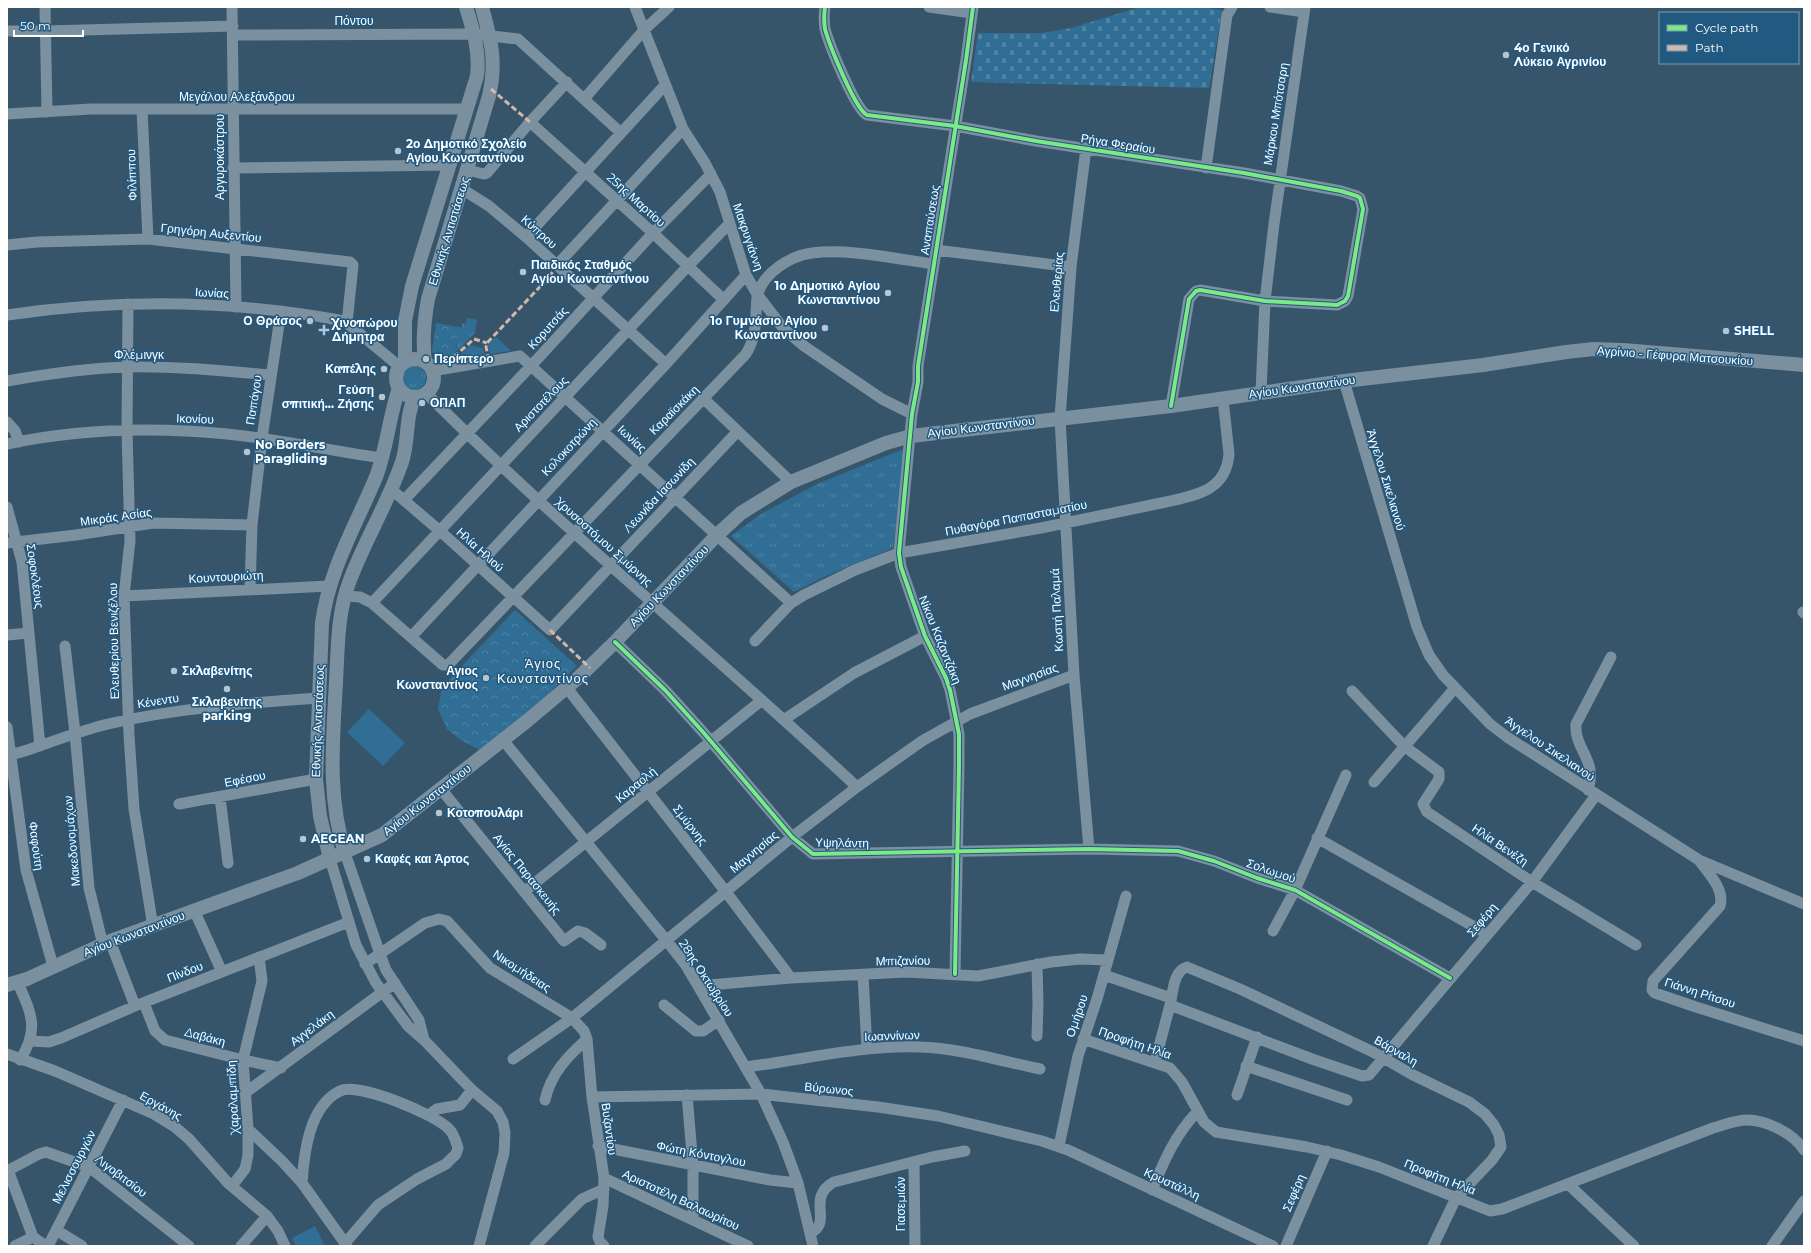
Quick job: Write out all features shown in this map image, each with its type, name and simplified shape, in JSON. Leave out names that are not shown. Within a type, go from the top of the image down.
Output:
[{"type":"main road","name":"Εθνικής Αντιστάσεως","points":[[402,364],[405,321],[420,258],[451,165],[477,76],[479,60],[474,34],[466,7]]},
{"type":"main road","name":"Εθνικής Αντιστάσεως","points":[[429,367],[423,343],[423,325],[428,299],[468,170],[489,96],[493,76],[493,54],[482,7]]},
{"type":"main road","name":"Αγρίνιο - Γέφυρα Ματσουκίου","points":[[1403,374],[1483,365],[1594,349],[1623,350],[1804,365]]},
{"type":"main road","points":[[414,359],[429,367],[433,380],[430,389],[420,395],[404,394],[398,388],[396,380],[402,364],[414,359]]},
{"type":"main road","name":"Αγίου Κωνσταντίνου","points":[[12,984],[107,943],[194,912],[345,853],[382,835],[441,790],[567,688],[615,642],[717,535],[741,513],[791,482],[886,443],[906,437],[1172,406],[1344,380],[1403,374]]},
{"type":"main road","name":"Εθνικής Αντιστάσεως","points":[[330,859],[320,816],[316,779],[322,623],[329,586],[337,563],[376,476],[382,458],[398,388]]},
{"type":"main road","name":"Εθνικής Αντιστάσεως","points":[[345,853],[336,816],[332,780],[337,654],[341,613],[345,596],[361,553],[392,490],[403,460],[412,402],[420,395]]},
{"type":"street","points":[[45,7],[47,112]]},
{"type":"street","name":"Αργυροκάστρου","points":[[232,7],[234,248],[236,307]]},
{"type":"street","name":"Μακρυγιάννη","points":[[635,7],[682,129],[711,174],[720,192],[746,275],[757,294],[783,328],[804,346],[866,389],[909,413]]},
{"type":"street","points":[[584,99],[644,30],[669,7]]},
{"type":"street","name":"Ρήγα Φεραίου","points":[[825,7],[826,32],[848,87],[862,112],[867,115],[955,126],[1279,179],[1353,194],[1360,198],[1363,213],[1348,296],[1345,301],[1337,305],[1265,302]]},
{"type":"street","points":[[929,7],[972,10]]},
{"type":"street","points":[[1206,168],[1227,15],[1232,7]]},
{"type":"street","points":[[1270,7],[1305,10]]},
{"type":"street","name":"Αναπαύσεως","points":[[906,437],[911,381],[918,366],[966,60],[972,10]]},
{"type":"street","name":"Μάρκου Μπότσαρη","points":[[1261,392],[1265,302],[1279,179],[1305,10]]},
{"type":"street","name":"Πόντου","points":[[7,30],[233,30],[474,34],[520,39],[620,132]]},
{"type":"street","points":[[468,170],[486,174],[530,122],[567,82]]},
{"type":"street","points":[[526,237],[620,132],[665,85]]},
{"type":"street","name":"Μεγάλου Αλεξάνδρου","points":[[7,114],[142,109],[467,109]]},
{"type":"street","name":"Φιλίππου","points":[[142,109],[148,239]]},
{"type":"street","name":"25ης Μαρτίου","points":[[530,122],[653,233],[724,300]]},
{"type":"street","points":[[557,265],[682,129]]},
{"type":"street","name":"Ελευθερίας","points":[[1060,418],[1071,267],[1086,148]]},
{"type":"street","points":[[233,168],[451,165]]},
{"type":"street","name":"Κορυτσάς","points":[[404,500],[531,366],[653,233],[711,174]]},
{"type":"street","name":"Κύπρου","points":[[462,189],[489,206],[526,237],[666,364]]},
{"type":"street","name":"Αριστοτέλους","points":[[372,603],[729,224]]},
{"type":"street","name":"Γρηγόρη Αυξεντίου","points":[[7,245],[37,242],[148,239],[351,262],[353,265],[347,323]]},
{"type":"street","points":[[936,250],[1071,267]]},
{"type":"street","name":"Καραϊσκάκη","points":[[411,637],[443,665],[448,665],[451,663],[639,464],[738,364],[750,348],[754,330],[757,294],[764,281],[779,267],[794,258],[812,253],[853,254],[933,264]]},
{"type":"street","name":"Κολοκοτρώνη","points":[[411,637],[477,564],[666,364],[746,275]]},
{"type":"street","points":[[1172,406],[1191,294],[1200,290],[1265,302]]},
{"type":"street","name":"Ιωνίας","points":[[7,315],[56,308],[128,304],[184,304],[281,311],[339,320],[347,323],[402,364]]},
{"type":"street","name":"Ελευθερίου Βενιζέλου","points":[[128,304],[127,367],[130,541],[124,596],[128,720],[134,809],[153,927]]},
{"type":"street","name":"Παπάγου","points":[[250,589],[252,525],[262,438],[281,311]]},
{"type":"street","name":"Ιωνίας","points":[[429,367],[516,355],[520,356],[603,430],[791,603]]},
{"type":"street","name":"Φλέμινγκ","points":[[7,381],[59,372],[127,367],[183,368],[271,375]]},
{"type":"street","name":"Άγγελου Σικελιανού","points":[[1344,380],[1417,627],[1434,663],[1455,688],[1490,724],[1506,737],[1699,860],[1804,904]]},
{"type":"street","name":"Χρυσοστόμου Σμύρνης","points":[[420,395],[467,434],[652,603],[785,719],[858,787]]},
{"type":"street","points":[[703,398],[791,482]]},
{"type":"street","name":"Πυθαγόρα Παπασταματίου","points":[[755,640],[791,603],[813,590],[848,573],[899,553],[1186,498],[1204,491],[1216,484],[1224,474],[1228,458],[1223,399]]},
{"type":"street","name":"Κωστή Παλαμά","points":[[1060,418],[1074,675],[1089,849]]},
{"type":"street","points":[[7,422],[15,431],[19,442]]},
{"type":"street","name":"Λεωνίδα Ιασωνίδη","points":[[550,630],[738,430]]},
{"type":"street","name":"Ικονίου","points":[[7,444],[72,433],[128,431],[200,432],[262,438],[382,458]]},
{"type":"street","name":"Νίκου Καζαντζάκη","points":[[906,437],[899,553],[901,567],[925,636],[946,678],[953,702],[956,720],[959,754],[955,974]]},
{"type":"street","name":"Ηλία Ηλιού","points":[[392,490],[550,630]]},
{"type":"street","name":"Σοφοκλέους","points":[[7,507],[12,543],[22,562],[34,704],[40,746]]},
{"type":"street","name":"Μικράς Ασίας","points":[[12,543],[153,523],[252,525]]},
{"type":"street","name":"Κουντουριώτη","points":[[124,596],[329,586]]},
{"type":"street","points":[[345,596],[360,597],[372,603],[411,637]]},
{"type":"street","points":[[7,635],[29,633]]},
{"type":"street","points":[[785,719],[859,671],[925,636]]},
{"type":"street","name":"Υψηλάντη","points":[[615,642],[660,685],[712,742],[792,838],[808,852],[820,854],[1089,849]]},
{"type":"street","name":"Μακεδονομάχων","points":[[65,646],[75,734],[89,888],[107,943],[140,1004]]},
{"type":"street","points":[[1592,793],[1591,769],[1577,736],[1576,724],[1612,657]]},
{"type":"street","name":"Μαγνησίας","points":[[513,1059],[572,1018],[792,838],[911,748],[956,720],[983,708],[1074,675]]},
{"type":"street","name":"Σμύρνης","points":[[567,688],[791,978]]},
{"type":"street","points":[[1374,782],[1455,688]]},
{"type":"street","points":[[1352,691],[1404,746]]},
{"type":"street","name":"Κένεντυ","points":[[9,755],[75,734],[128,720],[194,709],[319,698]]},
{"type":"street","name":"Καραολή","points":[[525,891],[647,792],[712,742],[762,700]]},
{"type":"street","name":"Φαφούτη","points":[[7,727],[9,755],[26,870],[54,966]]},
{"type":"street","name":"28ης Οκτωβρίου","points":[[503,740],[685,964],[761,1094],[783,1142],[798,1183],[813,1246]]},
{"type":"street","name":"Ηλία Βενέζη","points":[[1404,746],[1439,772],[1439,779],[1423,804],[1427,812],[1532,882],[1636,945]]},
{"type":"street","points":[[1273,931],[1295,890],[1346,775]]},
{"type":"street","name":"Εφέσου","points":[[179,804],[316,779]]},
{"type":"street","name":"Αγίας Παρασκευής","points":[[441,790],[525,891],[564,941],[578,931],[585,933],[601,945]]},
{"type":"street","name":"Σεφέρη","points":[[1104,976],[1312,1059],[1362,1076],[1369,1075],[1532,882],[1592,793]]},
{"type":"street","points":[[220,797],[228,864]]},
{"type":"street","points":[[1317,838],[1487,934]]},
{"type":"street","name":"Σολωμού","points":[[1089,849],[1178,851],[1214,861],[1257,878],[1295,890],[1450,978]]},
{"type":"street","name":"Εθνικής Αντιστάσεως","points":[[345,853],[386,970],[419,1020],[424,1040]]},
{"type":"street","name":"Εθνικής Αντιστάσεως","points":[[330,859],[356,945],[365,964],[382,992],[408,1026],[424,1040],[472,1090],[497,1111],[503,1124],[506,1136],[503,1157],[479,1246]]},
{"type":"street","name":"Γιάννη Ρίτσου","points":[[1699,860],[1718,888],[1722,900],[1720,906],[1653,981],[1652,990],[1655,993],[1696,1007],[1804,1041]]},
{"type":"street","name":"Ομήρου","points":[[1059,1146],[1075,1067],[1104,976],[1126,896]]},
{"type":"street","points":[[194,912],[222,972]]},
{"type":"street","name":"Νικομήδειας","points":[[365,964],[425,923],[443,919],[451,925],[490,968],[572,1018]]},
{"type":"street","name":"Πίνδου","points":[[31,1041],[54,1041],[140,1004],[349,922]]},
{"type":"street","name":"Χαραλαμπίδη","points":[[232,1186],[242,1174],[247,1162],[248,1129],[243,1060],[262,981],[259,957]]},
{"type":"street","name":"Μπιζανίου","points":[[698,986],[791,978],[906,972],[978,976],[1037,964],[1080,959],[1108,960]]},
{"type":"street","points":[[1037,964],[1037,1036]]},
{"type":"street","name":"Βάρναλη","points":[[1170,1002],[1178,974],[1183,968],[1187,967],[1240,989],[1383,1057],[1413,1075],[1474,1105],[1485,1114],[1496,1129],[1501,1142],[1499,1151],[1456,1198],[1433,1246]]},
{"type":"street","points":[[863,974],[867,1049]]},
{"type":"street","name":"Αγγελάκη","points":[[246,1093],[395,983]]},
{"type":"street","points":[[12,984],[32,1020],[31,1041],[20,1060]]},
{"type":"street","points":[[1155,1062],[1170,1002]]},
{"type":"street","name":"Δαβάκη","points":[[140,1004],[155,1031],[166,1040],[243,1060],[281,1068]]},
{"type":"street","points":[[664,1005],[696,1031],[703,1031],[719,1020]]},
{"type":"street","name":"Βυζαντίου","points":[[572,1018],[584,1031],[587,1039],[592,1097],[604,1184],[598,1237],[604,1246]]},
{"type":"street","points":[[1237,1095],[1257,1037]]},
{"type":"street","points":[[545,1100],[549,1085],[564,1061],[587,1039]]},
{"type":"street","name":"Προφήτη Ηλία","points":[[1083,1039],[1170,1068],[1175,1072],[1197,1112],[1208,1127],[1222,1134],[1327,1151],[1380,1167],[1484,1209],[1496,1210],[1569,1185],[1713,1128],[1739,1121],[1754,1120],[1774,1128],[1794,1139],[1804,1150]]},
{"type":"street","name":"Ιωαννίνων","points":[[745,1067],[794,1061],[867,1049],[914,1047],[936,1048],[1040,1068]]},
{"type":"street","name":"Εργάνης","points":[[7,1054],[20,1060],[55,1071],[123,1100],[154,1114],[175,1127],[189,1139],[232,1186],[266,1216],[278,1231],[285,1246]]},
{"type":"street","points":[[1246,1066],[1347,1100]]},
{"type":"street","points":[[248,1129],[282,1161],[302,1183],[347,1244],[369,1214],[383,1201],[417,1179],[446,1164],[456,1154],[457,1146],[453,1133],[429,1115],[392,1100],[364,1091],[351,1089],[341,1091],[327,1102],[315,1120],[305,1150],[302,1183]]},
{"type":"street","points":[[429,1115],[437,1108],[460,1105],[472,1090]]},
{"type":"street","name":"Βύρωνος","points":[[592,1097],[761,1094],[878,1107],[932,1115],[1059,1146]]},
{"type":"street","points":[[687,1096],[693,1166],[693,1220]]},
{"type":"street","name":"Μελισσουργών","points":[[47,1246],[123,1100]]},
{"type":"street","points":[[1152,1190],[1174,1142],[1187,1123],[1197,1112]]},
{"type":"street","name":"Φώτη Κόντογλου","points":[[598,1146],[693,1166],[770,1180],[798,1183]]},
{"type":"street","name":"Κρυστάλλη","points":[[1059,1146],[1273,1246]]},
{"type":"street","points":[[810,1232],[818,1227],[821,1222],[820,1198],[825,1188],[845,1178],[965,1151]]},
{"type":"street","name":"Σεφέρη","points":[[1286,1246],[1327,1151]]},
{"type":"street","name":"Λιγοβιτσίου","points":[[8,1171],[39,1154],[46,1152],[89,1167],[189,1246]]},
{"type":"street","name":"Γιασεμιών","points":[[914,1162],[915,1246]]},
{"type":"street","points":[[8,1171],[33,1237],[47,1246]]},
{"type":"street","points":[[535,1246],[582,1199],[604,1184]]},
{"type":"street","name":"Αριστοτέλη Βαλαωρίτου","points":[[604,1184],[693,1220],[748,1246]]},
{"type":"street","points":[[1569,1185],[1634,1246]]},
{"type":"street","points":[[1772,1246],[1804,1201]]},
{"type":"street","points":[[241,1246],[266,1216]]},
{"type":"street","points":[[56,1230],[82,1246]]},
{"type":"street","points":[[15,1246],[33,1237]]},
{"type":"green space","points":[[1140,7],[1200,7],[1222,10],[1209,88],[971,82],[978,33],[1042,33],[1071,28]]},
{"type":"green space","points":[[467,318],[477,320],[475,333],[456,352],[459,327],[462,327],[462,323],[466,324]]},
{"type":"green space","points":[[436,323],[459,327],[454,362],[442,364],[432,351]]},
{"type":"green space","points":[[496,337],[510,350],[509,351],[490,354],[488,345]]},
{"type":"green space","points":[[470,345],[483,348],[485,355],[455,360]]},
{"type":"green space","points":[[414,366],[423,369],[426,378],[423,387],[414,390],[405,387],[402,378],[405,369]]},
{"type":"green space","points":[[906,448],[893,548],[826,576],[794,592],[731,536],[761,514],[817,484]]},
{"type":"green space","points":[[515,610],[577,666],[541,701],[481,751],[461,740],[447,729],[438,709],[442,687]]},
{"type":"green space","points":[[369,709],[405,743],[383,766],[347,732]]},
{"type":"green space","points":[[315,1226],[325,1246],[296,1246],[292,1238]]},
{"type":"marked path","points":[[491,89],[530,122]]},
{"type":"marked path","points":[[489,360],[486,347],[487,343],[550,276],[557,265]]},
{"type":"marked path","points":[[454,357],[474,339],[487,343]]},
{"type":"marked path","points":[[550,630],[590,668]]},
{"type":"cycle path","points":[[825,7],[825,29],[832,48],[849,89],[862,110],[867,115],[955,126],[1036,141],[1244,173],[1341,191],[1360,198],[1363,209],[1348,296],[1345,301],[1337,305],[1265,301],[1200,290],[1196,291],[1189,299],[1171,406]]},
{"type":"cycle path","points":[[955,974],[959,734],[950,690],[946,678],[925,636],[901,567],[899,553],[912,414],[918,382],[918,366],[973,7]]},
{"type":"cycle path","points":[[615,642],[665,690],[703,732],[792,837],[813,854],[1089,849],[1178,851],[1214,861],[1257,878],[1295,890],[1450,978]]},
{"type":"place","name":"4ο Γενικό Λύκειο Αγρινίου","points":[[1506,55]]},
{"type":"place","name":"2ο Δημοτικό Σχολείο Αγίου Κωνσταντίνου","points":[[398,151]]},
{"type":"place","name":"Παιδικός Σταθμός Αγίου Κωνσταντίνου","points":[[523,272]]},
{"type":"place","name":"1ο Δημοτικό Αγίου Κωνσταντίνου","points":[[888,293]]},
{"type":"place","name":"Ο Θράσος","points":[[310,321]]},
{"type":"place","name":"1ο Γυμνάσιο Αγίου Κωνσταντίνου","points":[[825,328]]},
{"type":"place","name":"Χινοπώρου Δήμητρα","points":[[324,330]]},
{"type":"place","name":"SHELL","points":[[1726,331]]},
{"type":"place","name":"Περίπτερο","points":[[426,359]]},
{"type":"place","name":"Καπέλης","points":[[384,369]]},
{"type":"place","name":"Γεύση σπιτική... Ζήσης","points":[[382,397]]},
{"type":"place","name":"ΟΠΑΠ","points":[[422,403]]},
{"type":"place","name":"No Borders Paragliding","points":[[247,452]]},
{"type":"place","name":"Σκλαβενίτης","points":[[174,671]]},
{"type":"place","name":"Αγιος Κωνσταντίνος","points":[[486,678]]},
{"type":"place","name":"Σκλαβενίτης parking","points":[[227,689]]},
{"type":"place","name":"Κοτοπουλάρι","points":[[439,813]]},
{"type":"place","name":"AEGEAN","points":[[303,839]]},
{"type":"place","name":"Καφές και Άρτος","points":[[367,859]]},
{"type":"district","name":"Άγιος Κωνσταντίνος","points":[[543,670]]}]
